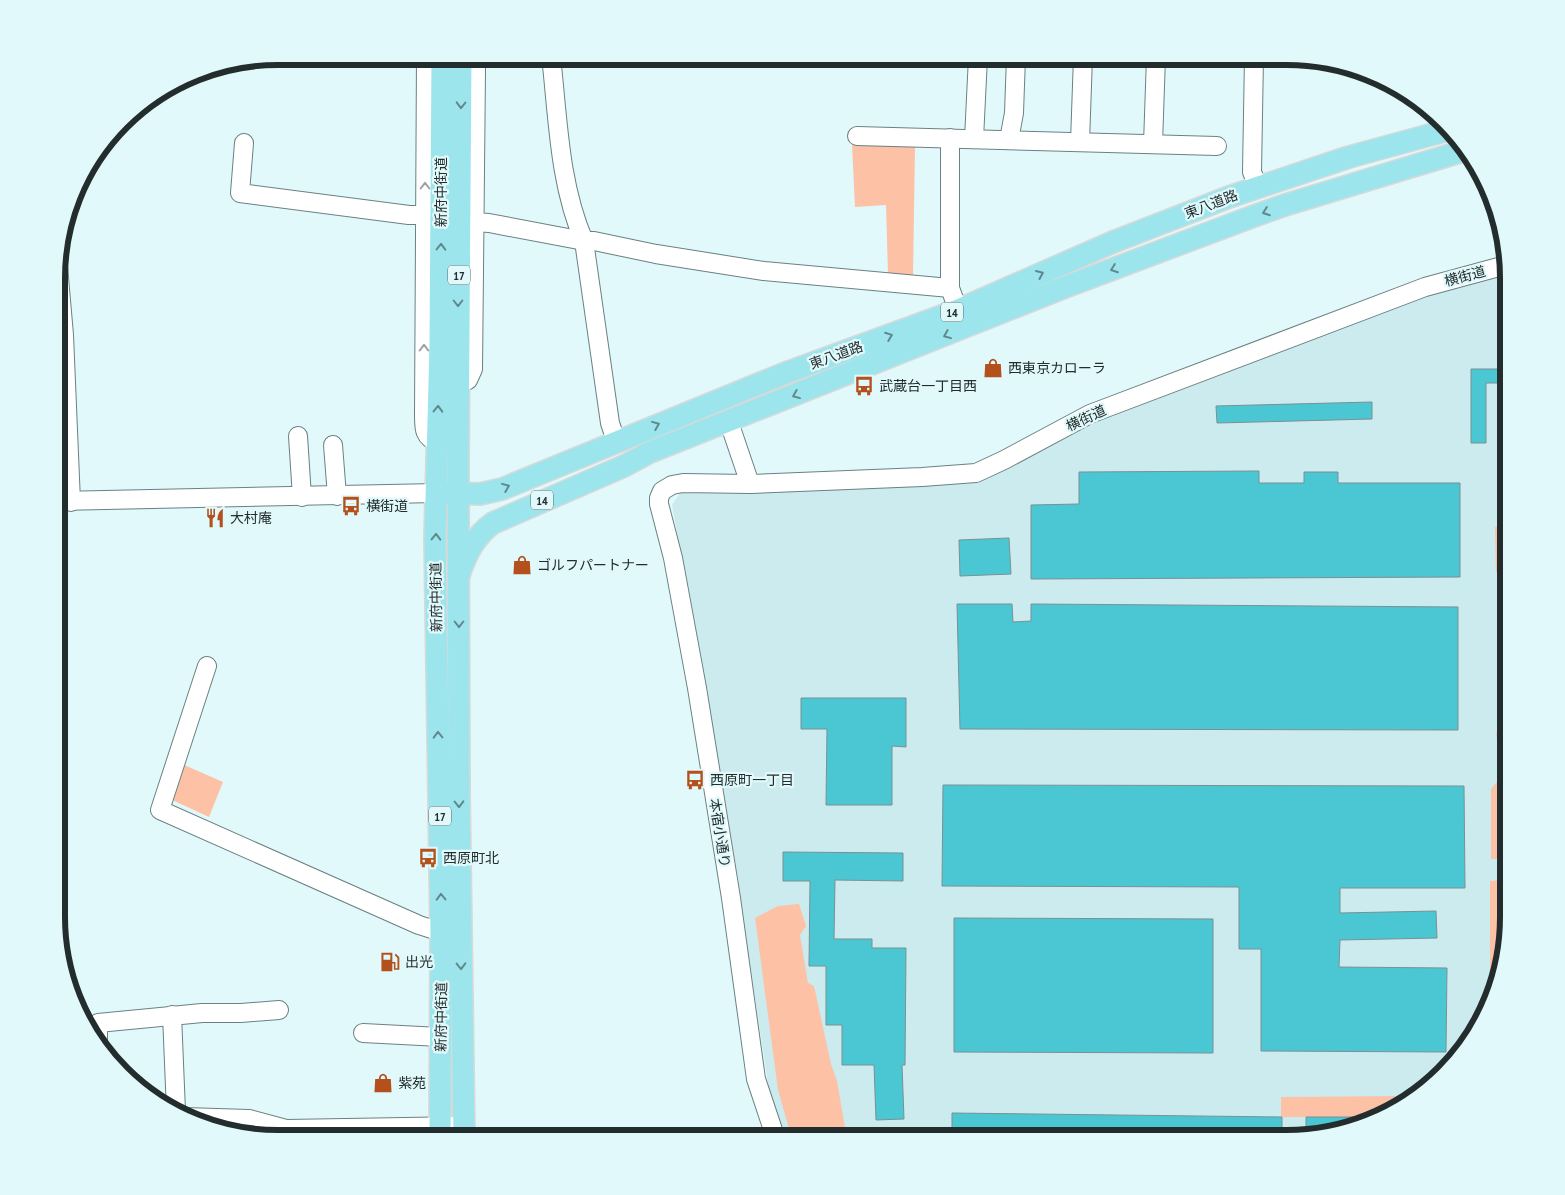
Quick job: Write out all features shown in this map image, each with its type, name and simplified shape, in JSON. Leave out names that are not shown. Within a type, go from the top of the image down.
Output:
[{"type":"main road","name":"新府中街道","points":[[440,1130],[441,932],[435,538],[438,442],[442,65]]},
{"type":"main road","name":"新府中街道","points":[[461,65],[458,499],[461,990],[464,1130]]},
{"type":"main road","name":"東八道路","points":[[458,499],[493,492],[783,374],[958,310],[1091,252],[1199,208],[1349,157],[1442,132]]},
{"type":"main road","name":"東八道路","points":[[459,575],[470,548],[486,528],[493,523],[624,466],[650,452],[1065,287],[1285,205],[1459,152]]},
{"type":"main road","points":[[1294,175],[1288,179],[1286,185],[1289,190],[1298,191],[1356,173],[1429,161]]},
{"type":"main road","points":[[1091,252],[1157,235],[1216,212],[1223,214],[1226,220],[1219,230]]},
{"type":"main road","name":"東八道路","points":[[437,493],[458,499],[472,507],[487,508],[508,504],[621,457],[650,452]]},
{"type":"main road","points":[[440,1067],[445,1081],[452,1083],[454,1080],[453,1044],[461,990]]},
{"type":"street","points":[[426,65],[424,432],[430,440],[438,442]]},
{"type":"street","points":[[459,384],[468,380],[474,369],[475,65]]},
{"type":"street","points":[[553,65],[566,182],[584,242],[610,423],[616,441]]},
{"type":"street","points":[[974,139],[978,65]]},
{"type":"street","points":[[1009,140],[1014,113],[1016,65]]},
{"type":"street","points":[[1080,142],[1083,65]]},
{"type":"street","points":[[1154,144],[1156,65]]},
{"type":"street","points":[[1254,65],[1252,172],[1258,187]]},
{"type":"street","points":[[857,136],[1217,146]]},
{"type":"street","points":[[950,138],[950,288],[958,310]]},
{"type":"street","points":[[244,143],[240,193],[409,215],[425,215]]},
{"type":"street","points":[[474,222],[489,223],[584,242],[594,242],[764,271],[950,288]]},
{"type":"street","name":"横街道","points":[[659,498],[662,491],[672,485],[683,483],[750,484],[922,477],[976,472],[1004,460],[1090,414],[1425,287],[1500,267]]},
{"type":"street","points":[[729,422],[750,484]]},
{"type":"street","points":[[298,436],[302,496]]},
{"type":"street","points":[[333,445],[337,496]]},
{"type":"street","points":[[65,502],[437,493]]},
{"type":"street","name":"本宿小通り","points":[[659,498],[673,558],[699,697],[731,898],[756,1079],[773,1130]]},
{"type":"street","points":[[207,666],[160,810],[420,925],[441,932]]},
{"type":"street","points":[[98,1030],[98,1023],[172,1015],[279,1010]]},
{"type":"street","points":[[172,1015],[176,1104]]},
{"type":"street","points":[[363,1034],[440,1037]]},
{"type":"street","points":[[206,1118],[249,1119],[286,1129],[337,1130]]},
{"type":"shaded area","points":[[852,145],[915,146],[913,277],[888,274],[886,205],[855,207]]},
{"type":"shaded area","points":[[1500,271],[1500,931],[1493,972],[1484,999],[1456,1047],[1438,1068],[1417,1086],[1381,1108],[1342,1123],[1301,1130],[781,1130],[770,1096],[724,796],[672,505],[683,489],[979,483],[1091,421],[1414,295]]},
{"type":"shaded area","points":[[1495,527],[1500,527],[1500,572],[1496,572]]},
{"type":"shaded area","points":[[1496,733],[1500,733],[1500,745]]},
{"type":"shaded area","points":[[182,764],[223,782],[209,817],[170,799]]},
{"type":"shaded area","points":[[1500,778],[1500,859],[1491,859],[1491,789]]},
{"type":"shaded area","points":[[1500,880],[1500,931],[1490,982],[1490,881]]},
{"type":"shaded area","points":[[799,904],[806,926],[800,935],[808,983],[814,986],[831,1064],[837,1081],[845,1130],[789,1130],[778,1090],[755,918],[778,906]]},
{"type":"shaded area","points":[[1402,1096],[1361,1117],[1281,1117],[1281,1097]]},
{"type":"building","points":[[1471,369],[1500,369],[1500,383],[1486,383],[1486,443],[1471,443]]},
{"type":"building","points":[[1372,402],[1372,419],[1217,423],[1216,406]]},
{"type":"building","points":[[1259,471],[1259,483],[1304,483],[1304,472],[1338,472],[1338,483],[1460,483],[1460,577],[1031,579],[1031,505],[1079,504],[1079,472]]},
{"type":"building","points":[[1009,538],[1011,574],[960,576],[959,540]]},
{"type":"building","points":[[957,604],[1012,604],[1013,622],[1031,621],[1031,604],[1458,607],[1458,730],[960,729]]},
{"type":"building","points":[[801,698],[906,698],[906,747],[892,746],[892,805],[826,805],[827,729],[801,729]]},
{"type":"building","points":[[943,785],[1464,786],[1465,888],[1340,888],[1340,913],[1436,911],[1437,938],[1340,940],[1339,967],[1447,968],[1446,1052],[1261,1051],[1261,949],[1239,949],[1239,887],[942,886]]},
{"type":"building","points":[[783,852],[903,853],[903,881],[835,880],[834,939],[872,939],[872,948],[906,948],[905,1065],[902,1065],[904,1119],[876,1120],[874,1065],[842,1065],[842,1025],[826,1025],[826,966],[809,966],[810,881],[783,881]]},
{"type":"building","points":[[954,918],[1213,919],[1213,1053],[954,1052]]},
{"type":"building","points":[[952,1113],[1282,1117],[1282,1130],[952,1130]]},
{"type":"building","points":[[1306,1117],[1360,1117],[1329,1126],[1306,1129]]},
{"type":"place","name":"西東京カローラ","points":[[993,368]]},
{"type":"place","name":"武蔵台一丁目西","points":[[864,386]]},
{"type":"place","name":"横街道","points":[[351,506]]},
{"type":"place","name":"大村庵","points":[[215,518]]},
{"type":"place","name":"ゴルフパートナー","points":[[522,565]]},
{"type":"place","name":"西原町一丁目","points":[[695,780]]},
{"type":"place","name":"西原町北","points":[[428,858]]},
{"type":"place","name":"出光","points":[[390,962]]},
{"type":"place","name":"紫苑","points":[[383,1083]]}]
